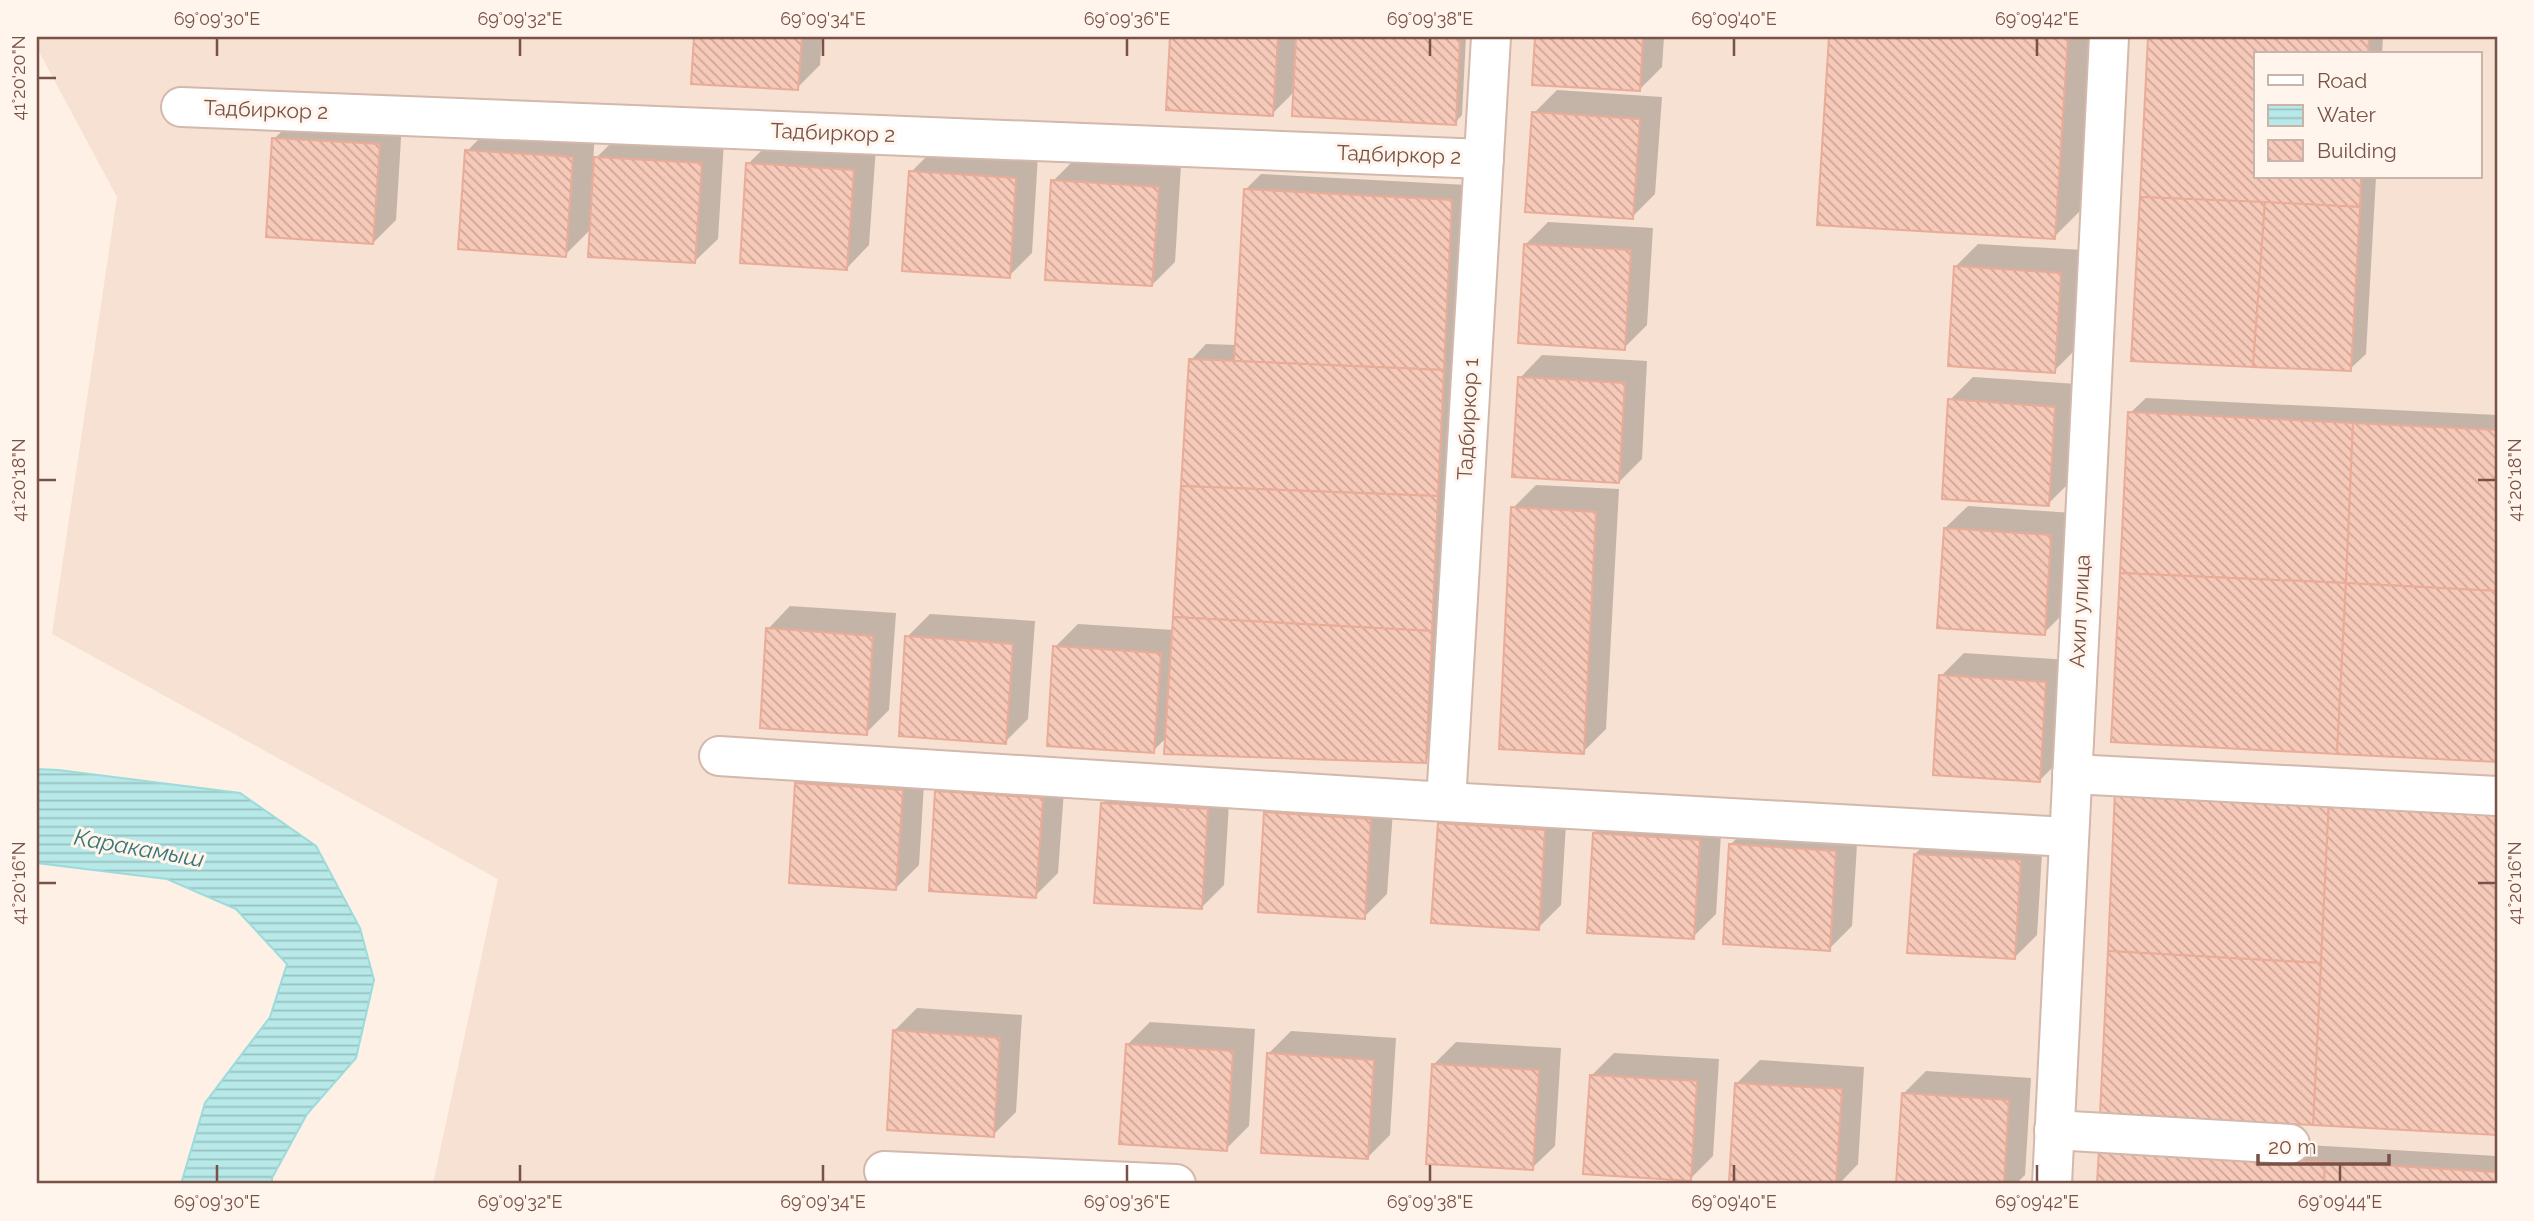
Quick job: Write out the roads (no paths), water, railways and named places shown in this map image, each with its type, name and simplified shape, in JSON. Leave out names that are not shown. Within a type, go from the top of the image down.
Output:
[{"type":"street","name":"Тадбиркор 1","points":[[1446,802],[1491,37]]},
{"type":"street","name":"Ахил улица","points":[[2052,1184],[2109,37]]},
{"type":"street","name":"Тадбиркор 2","points":[[181,107],[1484,159]]},
{"type":"street","points":[[719,756],[1446,802],[2069,837]]},
{"type":"street","points":[[2072,774],[2497,796]]},
{"type":"street","points":[[2054,1130],[2290,1144]]},
{"type":"street","points":[[884,1171],[1176,1184]]},
{"type":"water","name":"Каракамыш","points":[[37,769],[240,793],[316,846],[360,928],[374,980],[356,1058],[307,1114],[272,1178],[272,1184],[181,1184],[205,1103],[270,1017],[287,964],[236,909],[167,879],[37,863]]}]
